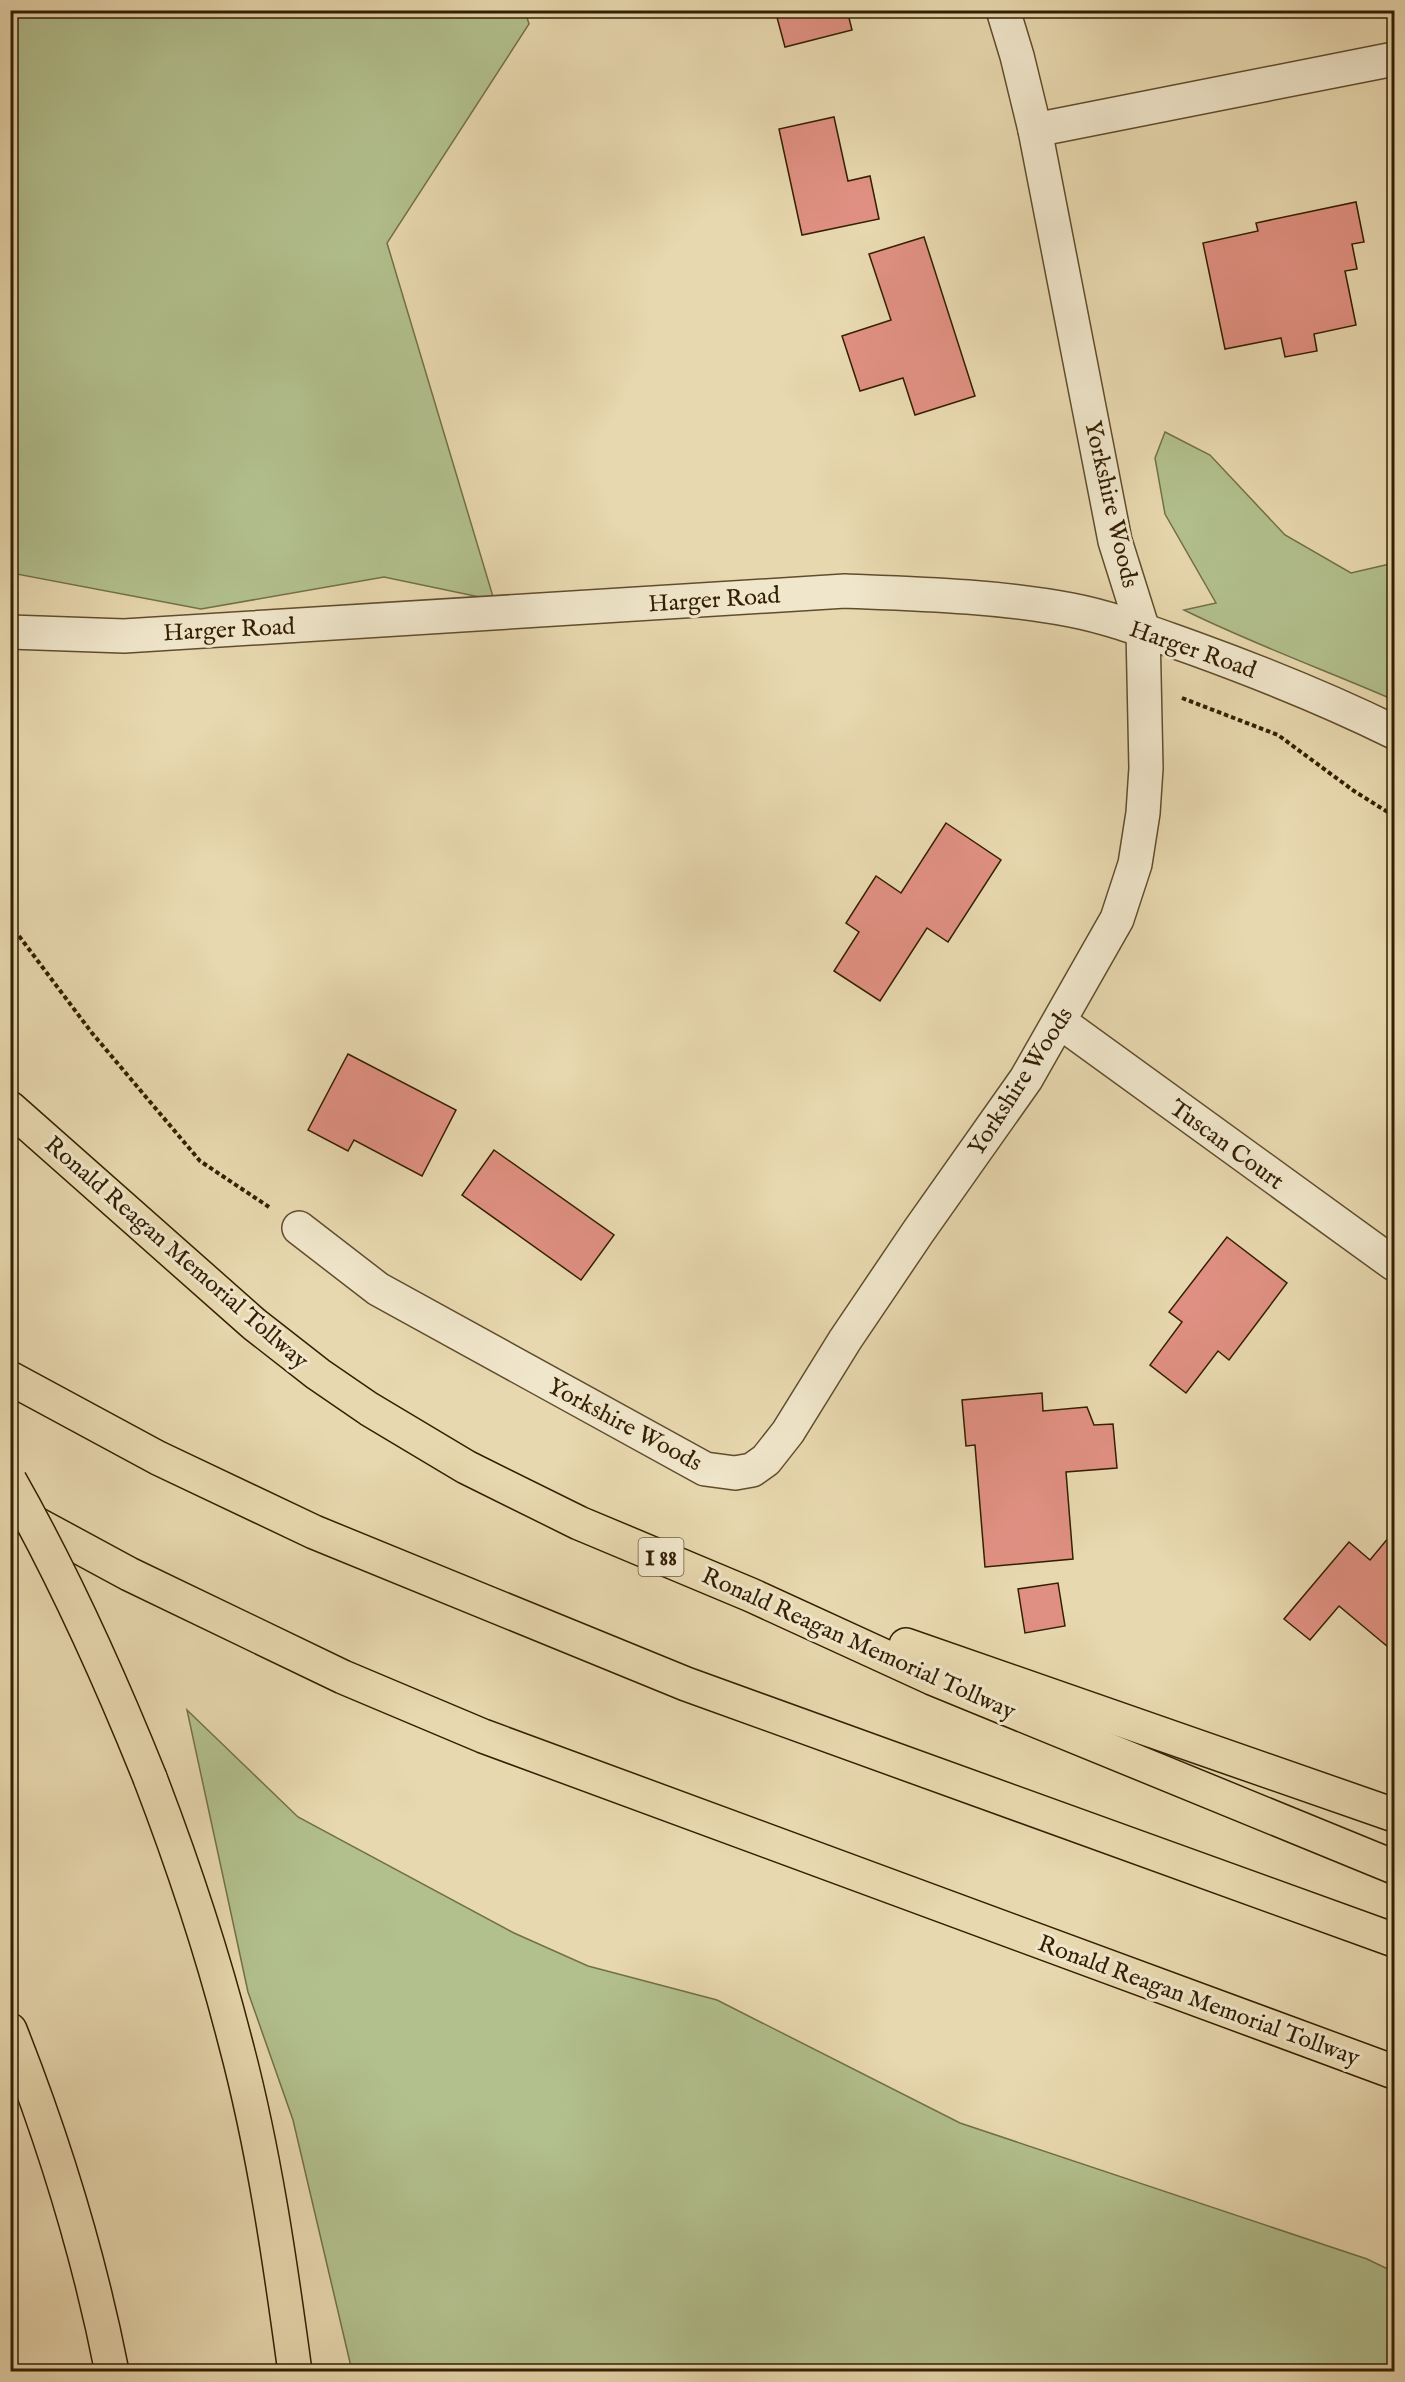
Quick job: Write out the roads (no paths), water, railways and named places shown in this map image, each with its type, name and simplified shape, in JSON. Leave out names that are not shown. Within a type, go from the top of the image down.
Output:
[{"type":"highway","name":"Ronald Reagan Memorial Tollway","points":[[10,1108],[254,1324],[318,1374],[369,1409],[466,1467],[589,1527],[751,1595],[932,1678],[1395,1867]]},
{"type":"highway","points":[[10,1378],[158,1458],[314,1532],[686,1684],[1395,1940]]},
{"type":"highway","points":[[10,1481],[75,1607],[150,1778],[198,1913],[236,2042],[255,2128],[273,2219],[295,2372]]},
{"type":"highway","name":"Ronald Reagan Memorial Tollway","points":[[10,1510],[129,1574],[343,1677],[483,1736],[1395,2072]]},
{"type":"highway","points":[[751,1595],[991,1674],[1395,1815]]},
{"type":"highway","points":[[10,2030],[69,2198],[112,2372]]},
{"type":"street","name":"Yorkshire Woods","points":[[299,1228],[378,1289],[705,1469],[735,1473],[752,1470],[766,1460],[788,1432],[845,1340],[1026,1079],[1060,1023],[1118,919],[1135,864],[1143,813],[1146,768],[1143,630],[1115,541],[1035,130],[1003,10]]},
{"type":"street","points":[[1035,130],[1395,59]]},
{"type":"street","name":"Harger Road","points":[[10,632],[124,636],[845,591],[924,594],[1072,610],[1143,630],[1267,675],[1340,705],[1395,732]]},
{"type":"street","name":"Tuscan Court","points":[[1060,1023],[1395,1264]]}]
